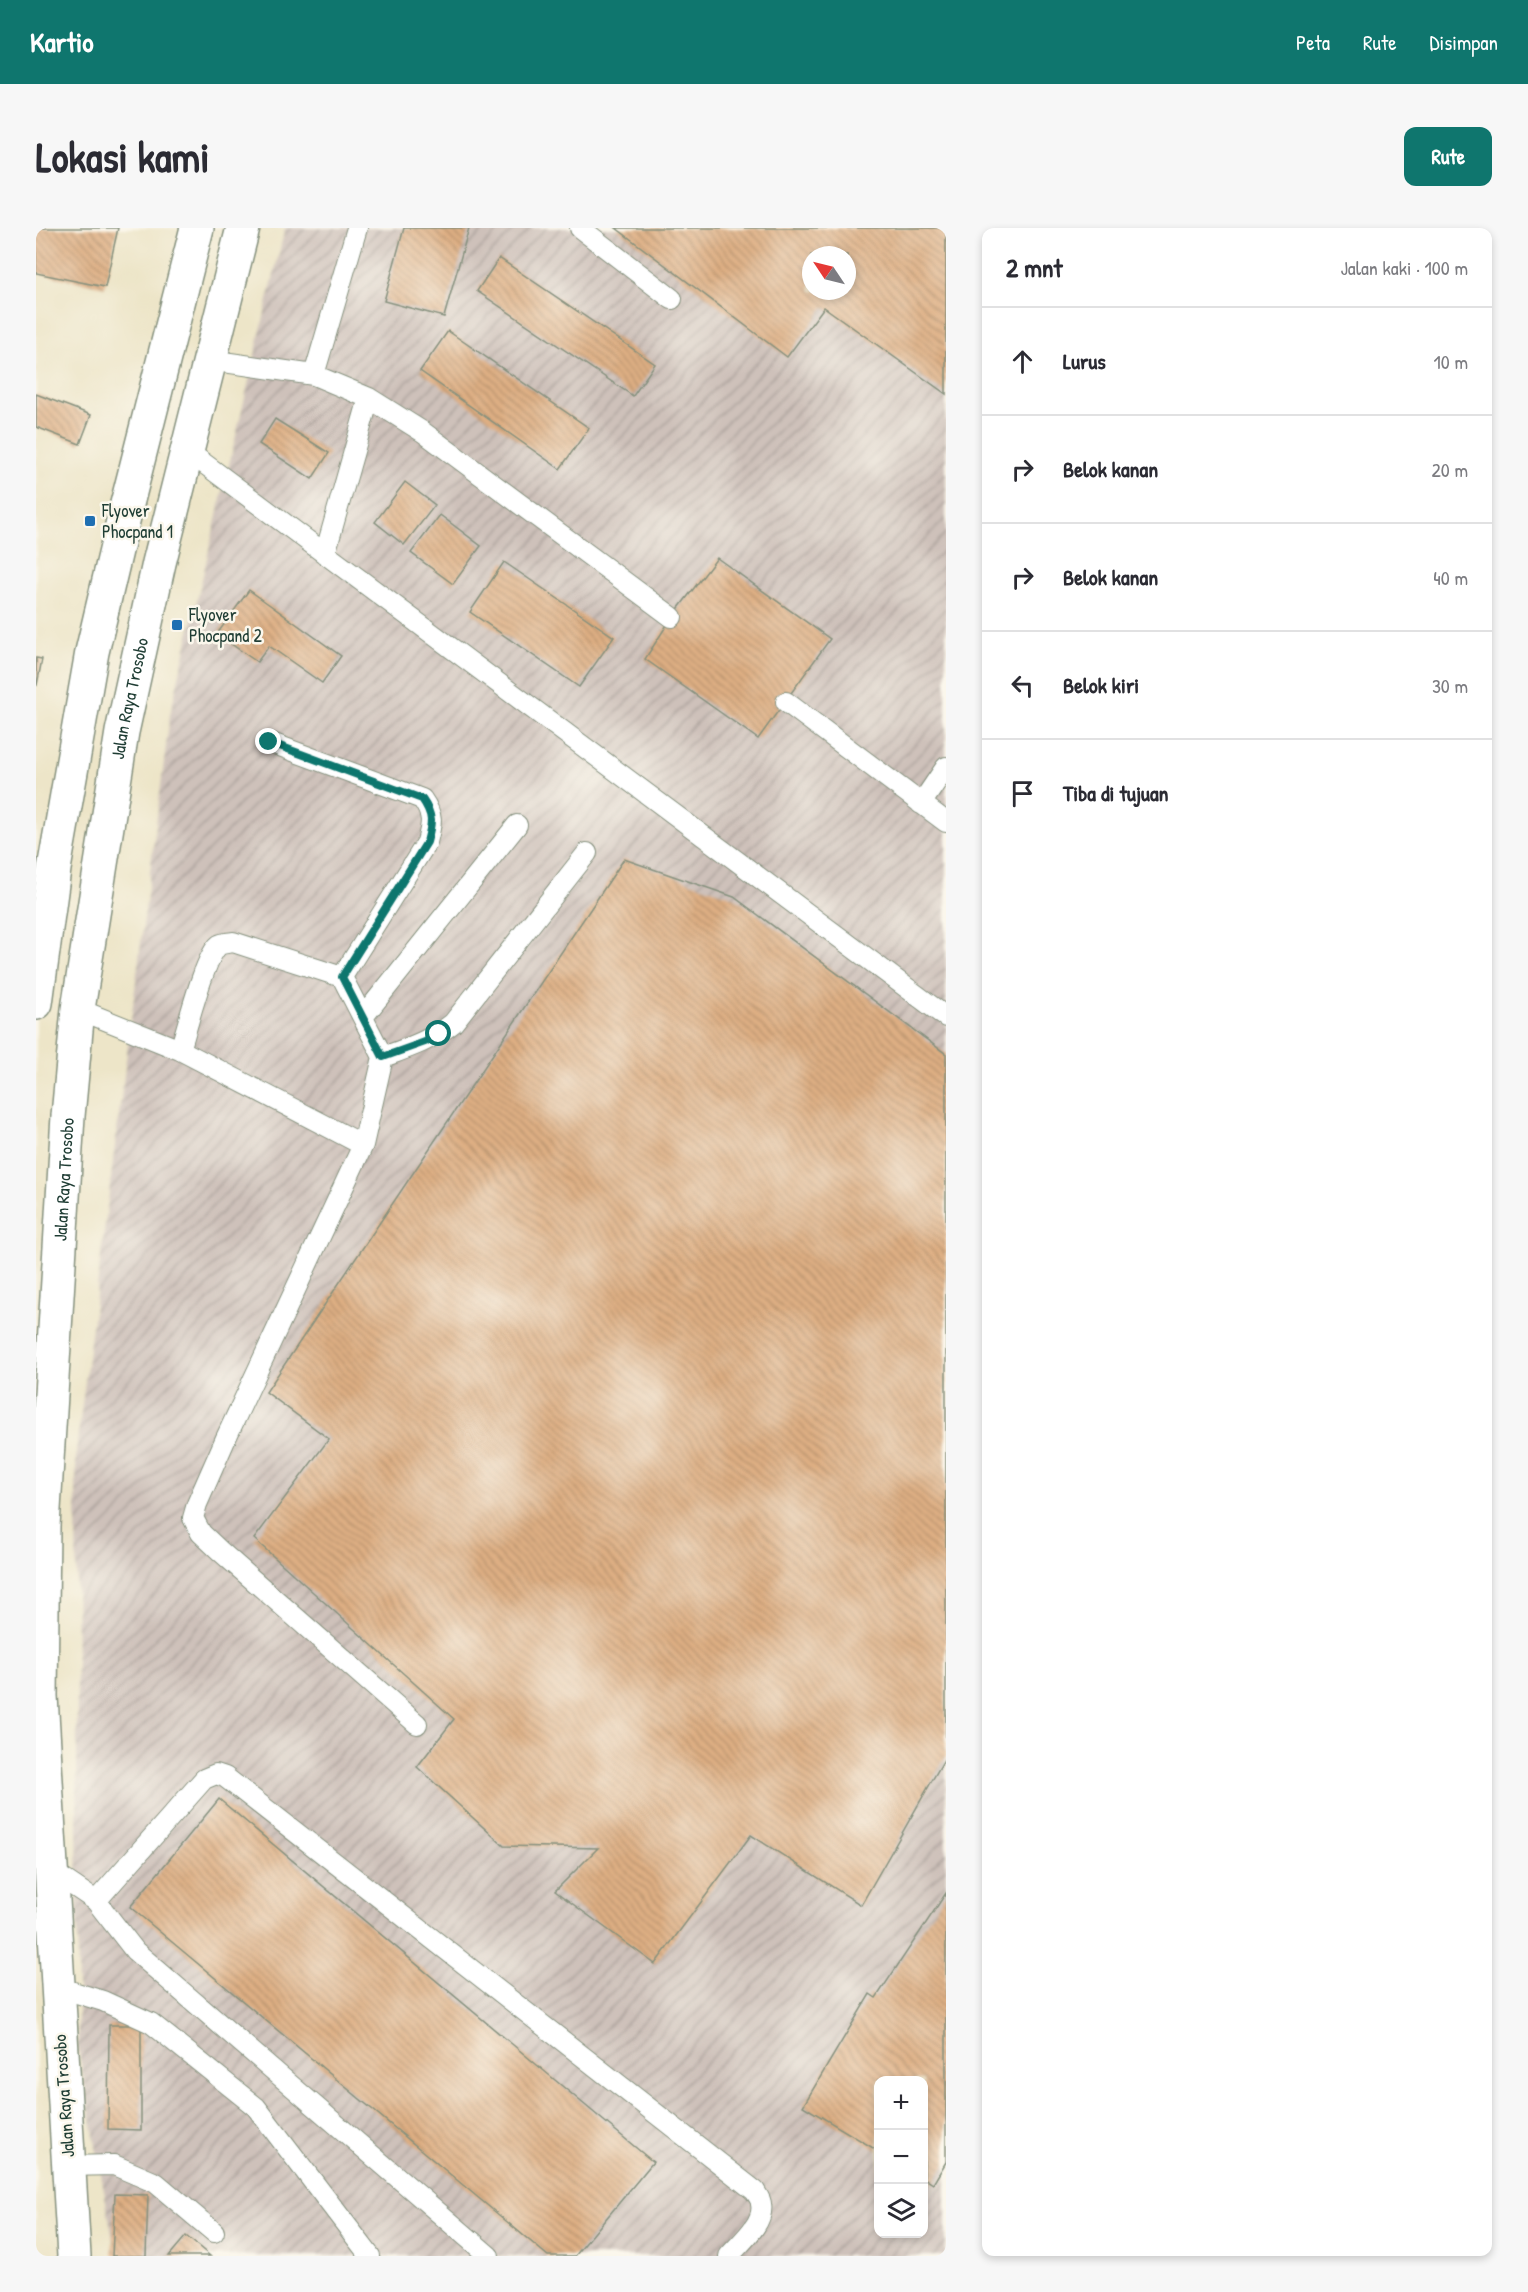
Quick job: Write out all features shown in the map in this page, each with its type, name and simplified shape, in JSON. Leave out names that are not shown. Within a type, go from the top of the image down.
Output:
[{"type":"highway","points":[[36,1003],[54,869],[92,652],[197,228]]},
{"type":"highway","name":"Jalan Raya Trosobo","points":[[74,2256],[41,1696],[43,1526],[69,1116],[78,1010],[122,732],[156,574],[243,228]]},
{"type":"lane","points":[[314,375],[357,228]]},
{"type":"lane","points":[[580,228],[672,299]]},
{"type":"lane","points":[[209,360],[314,375],[369,398],[423,432],[672,617]]},
{"type":"lane","points":[[325,554],[369,398]]},
{"type":"lane","points":[[186,450],[946,1017]]},
{"type":"lane","points":[[786,702],[946,822]]},
{"type":"lane","points":[[269,742],[422,799],[430,811],[432,825],[427,842],[342,977]]},
{"type":"lane","points":[[921,804],[946,767]]},
{"type":"lane","points":[[363,1017],[517,825]]},
{"type":"lane","points":[[383,1057],[425,1042],[453,1023],[587,853]]},
{"type":"lane","points":[[180,1050],[212,954],[221,944],[233,942],[342,977],[383,1057],[363,1145],[231,1427],[193,1518],[201,1533],[220,1551],[417,1724]]},
{"type":"lane","points":[[78,1010],[180,1050],[363,1145]]},
{"type":"lane","points":[[96,1901],[204,1779],[216,1774],[225,1777],[755,2191],[761,2203],[761,2213],[755,2226],[729,2256]]},
{"type":"lane","points":[[50,1870],[96,1901],[135,1951],[489,2256]]},
{"type":"lane","points":[[57,1987],[103,2001],[152,2023],[256,2107],[370,2256]]},
{"type":"lane","points":[[68,2166],[114,2165],[156,2183],[214,2232]]},
{"type":"shaded area","points":[[285,228],[946,228],[946,2256],[116,2256],[78,2048],[76,1452],[170,715]]},
{"type":"building","points":[[36,228],[118,228],[105,287],[36,273]]},
{"type":"building","points":[[404,228],[469,228],[444,317],[384,301]]},
{"type":"building","points":[[616,228],[946,228],[946,394],[824,307],[787,357]]},
{"type":"building","points":[[499,258],[655,364],[633,396],[477,291]]},
{"type":"building","points":[[448,331],[589,428],[560,469],[420,371]]},
{"type":"building","points":[[36,394],[91,415],[80,444],[36,427]]},
{"type":"building","points":[[275,419],[329,453],[312,479],[259,444]]},
{"type":"building","points":[[405,482],[435,505],[404,545],[375,522]]},
{"type":"building","points":[[440,515],[481,546],[453,584],[411,553]]},
{"type":"building","points":[[717,558],[830,639],[758,739],[645,659],[672,617]]},
{"type":"building","points":[[504,562],[614,637],[579,687],[470,612]]},
{"type":"building","points":[[249,590],[341,656],[322,683],[269,646],[257,662],[217,634]]},
{"type":"building","points":[[36,658],[42,659],[37,685],[36,684]]},
{"type":"building","points":[[624,859],[734,897],[946,1054],[946,1756],[861,1905],[751,1835],[655,1964],[555,1891],[598,1848],[504,1846],[417,1767],[454,1719],[254,1539],[329,1439],[266,1392]]},
{"type":"building","points":[[219,1799],[653,2162],[575,2256],[548,2256],[130,1907]]},
{"type":"building","points":[[946,1893],[946,2162],[933,2184],[928,2181],[928,2076],[874,2076],[874,2149],[803,2106],[870,1994],[876,1998]]},
{"type":"building","points":[[109,2025],[141,2025],[141,2130],[108,2129]]},
{"type":"building","points":[[115,2194],[148,2195],[146,2256],[112,2256]]},
{"type":"building","points":[[186,2236],[210,2256],[169,2256]]},
{"type":"place","name":"Flyover Phocpand 1","points":[[90,521]]},
{"type":"place","name":"Flyover Phocpand 2","points":[[177,625]]},
{"type":"route","points":[[269,742],[422,799],[430,811],[432,825],[427,842],[342,977],[383,1057],[425,1042],[439,1034]]}]
